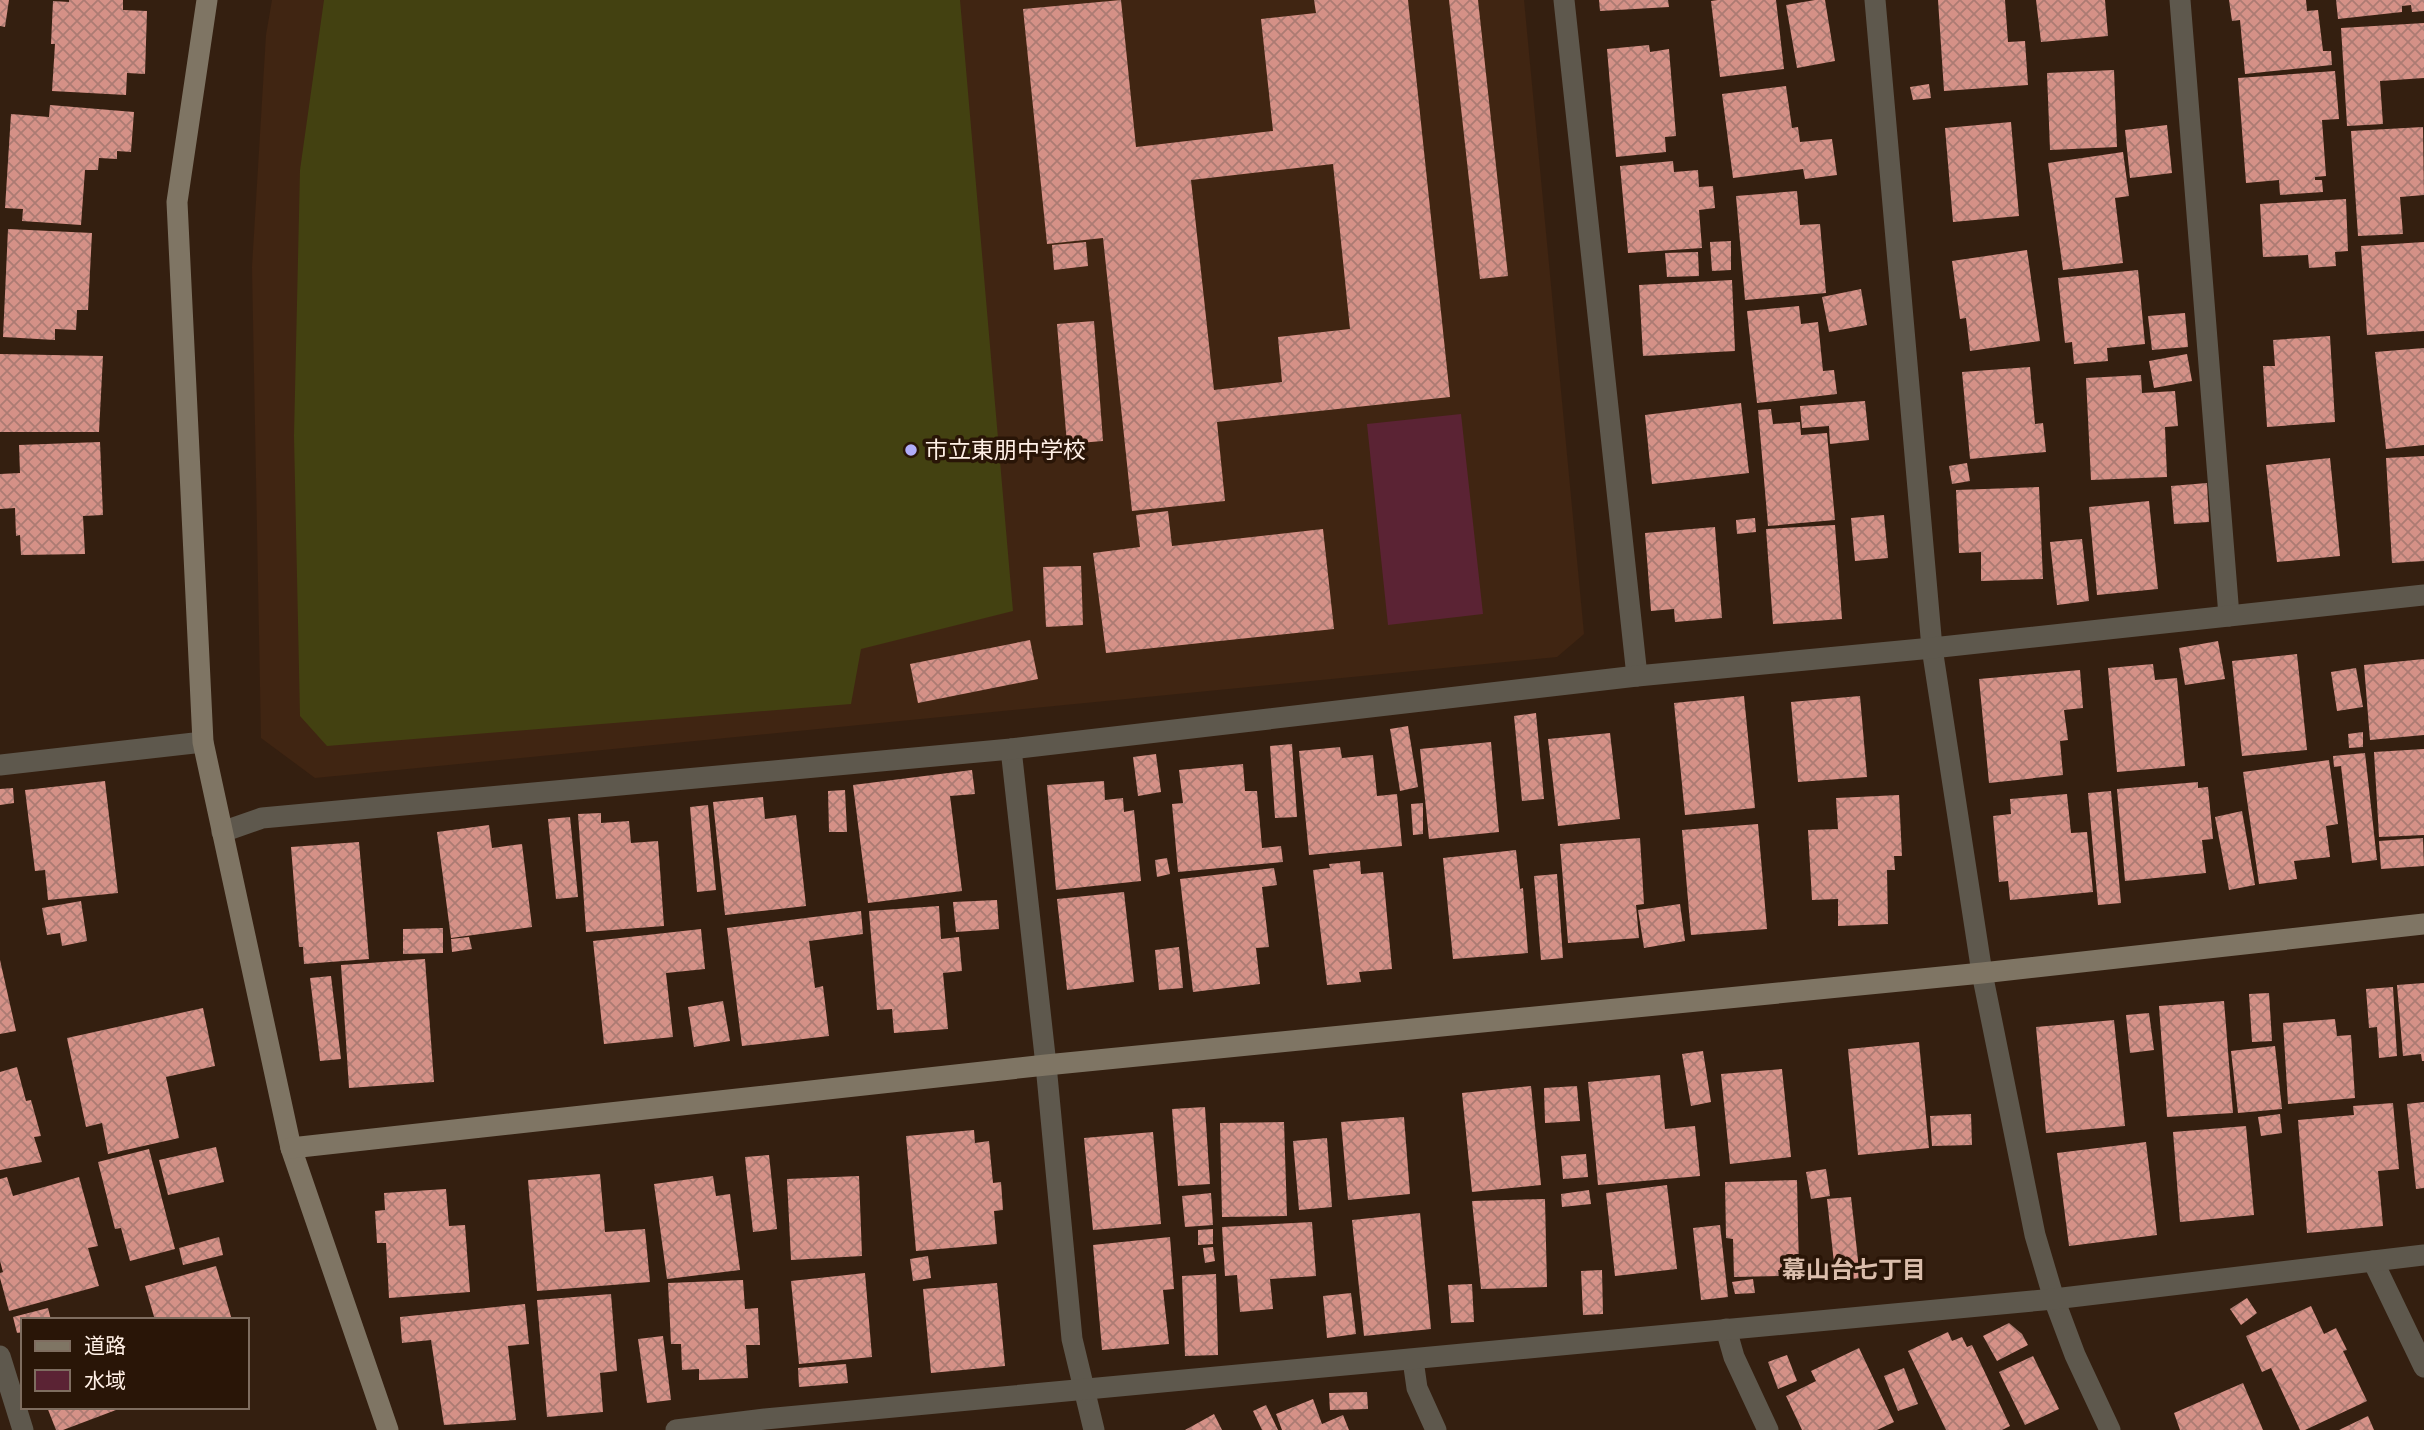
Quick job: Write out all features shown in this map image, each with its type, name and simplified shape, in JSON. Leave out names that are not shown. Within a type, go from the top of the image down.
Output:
[{"type":"street","points":[[207,0],[177,202],[203,742],[291,1148],[388,1430]]},
{"type":"street","points":[[1563,0],[1637,676]]},
{"type":"street","points":[[1875,0],[1932,648],[1982,974],[2035,1236],[2075,1355],[2110,1430]]},
{"type":"street","points":[[2180,0],[2229,615]]},
{"type":"street","points":[[222,832],[262,818],[1011,749],[1637,676],[1932,648],[2424,595]]},
{"type":"street","points":[[0,765],[203,742]]},
{"type":"street","points":[[1011,749],[1046,1065],[1072,1339],[1094,1430]]},
{"type":"street","points":[[291,1148],[1046,1065],[1982,974],[2424,924]]},
{"type":"street","points":[[676,1430],[768,1425],[1083,1390],[2054,1299],[2424,1255]]},
{"type":"street","points":[[2373,1261],[2424,1367]]},
{"type":"street","points":[[1726,1329],[1734,1357],[1768,1430]]},
{"type":"street","points":[[0,1356],[23,1430]]},
{"type":"street","points":[[1413,1360],[1417,1388],[1437,1430]]},
{"type":"shaded area","name":"市立東朋中学校","points":[[272,0],[1524,0],[1584,634],[1557,657],[315,778],[261,738],[252,267],[266,35]]},
{"type":"shaded area","points":[[324,0],[960,0],[1013,611],[861,649],[851,704],[327,746],[300,716],[294,436],[300,170]]},
{"type":"water","points":[[1461,414],[1483,614],[1388,625],[1367,424]]},
{"type":"building","points":[[0,0],[9,0],[5,27],[0,26]]},
{"type":"building","points":[[123,0],[123,10],[147,11],[145,74],[127,73],[126,95],[52,91],[55,44],[51,44],[53,1]]},
{"type":"building","points":[[1121,0],[1136,147],[1273,131],[1261,19],[1316,13],[1314,0],[1408,0],[1450,397],[1217,422],[1225,501],[1132,511],[1103,238],[1047,244],[1023,9]],"holes":[[[1333,164],[1350,329],[1278,337],[1282,382],[1214,390],[1191,180]]]},
{"type":"building","points":[[1449,0],[1478,0],[1508,276],[1480,279]]},
{"type":"building","points":[[1599,0],[1668,0],[1669,7],[1600,11]]},
{"type":"building","points":[[1776,0],[1784,69],[1720,77],[1711,1]]},
{"type":"building","points":[[1825,0],[1835,61],[1797,68],[1786,5]]},
{"type":"building","points":[[1938,0],[2005,0],[2008,42],[2025,41],[2028,85],[1944,91]]},
{"type":"building","points":[[2036,0],[2105,0],[2108,36],[2041,42]]},
{"type":"building","points":[[2229,0],[2306,0],[2307,11],[2318,10],[2323,51],[2331,51],[2332,65],[2245,74],[2240,20],[2232,21]]},
{"type":"building","points":[[2336,0],[2424,0],[2424,11],[2412,12],[2411,5],[2402,6],[2402,12],[2338,19]]},
{"type":"building","points":[[2424,23],[2424,78],[2380,81],[2383,124],[2347,126],[2341,28]]},
{"type":"building","points":[[1649,45],[1650,52],[1669,49],[1676,136],[1665,137],[1666,152],[1616,157],[1607,49]]},
{"type":"building","points":[[2114,70],[2117,147],[2050,150],[2047,73]]},
{"type":"building","points":[[2335,71],[2339,119],[2322,120],[2326,176],[2315,177],[2315,180],[2322,180],[2323,192],[2280,195],[2279,180],[2246,183],[2238,78]]},
{"type":"building","points":[[1929,84],[1931,98],[1913,100],[1910,87]]},
{"type":"building","points":[[1786,86],[1792,128],[1798,127],[1800,142],[1832,139],[1837,175],[1805,179],[1803,169],[1733,178],[1722,94]]},
{"type":"building","points":[[50,105],[134,112],[131,152],[117,151],[117,159],[99,158],[98,170],[85,170],[81,225],[22,221],[23,209],[5,208],[11,114],[49,117]]},
{"type":"building","points":[[2011,122],[2019,216],[1953,222],[1945,128]]},
{"type":"building","points":[[2167,125],[2172,173],[2130,178],[2125,130]]},
{"type":"building","points":[[2423,127],[2424,195],[2400,197],[2403,234],[2358,236],[2351,131]]},
{"type":"building","points":[[2123,152],[2129,196],[2115,198],[2123,263],[2063,270],[2048,163]]},
{"type":"building","points":[[1673,161],[1674,172],[1698,170],[1699,187],[1713,186],[1715,208],[1699,210],[1702,248],[1628,253],[1620,166]]},
{"type":"building","points":[[1797,191],[1800,225],[1820,224],[1826,293],[1745,300],[1736,196]]},
{"type":"building","points":[[2346,199],[2348,251],[2335,252],[2336,266],[2309,268],[2308,255],[2263,257],[2260,204]]},
{"type":"building","points":[[8,229],[92,233],[88,310],[77,310],[76,330],[55,329],[55,340],[3,337]]},
{"type":"building","points":[[1731,241],[1731,270],[1712,271],[1710,242]]},
{"type":"building","points":[[1086,242],[1088,266],[1054,270],[1052,245]]},
{"type":"building","points":[[2424,242],[2424,331],[2367,335],[2361,246]]},
{"type":"building","points":[[2027,250],[2040,341],[1970,351],[1966,318],[1960,319],[1952,261]]},
{"type":"building","points":[[1698,252],[1699,276],[1667,277],[1665,253]]},
{"type":"building","points":[[2138,270],[2145,344],[2107,348],[2108,361],[2074,364],[2072,342],[2065,343],[2058,278]]},
{"type":"building","points":[[1732,280],[1735,351],[1643,356],[1639,285]]},
{"type":"building","points":[[1861,289],[1867,325],[1829,332],[1822,297]]},
{"type":"building","points":[[1799,306],[1801,324],[1818,322],[1823,371],[1834,370],[1837,394],[1757,403],[1747,311]]},
{"type":"building","points":[[2185,313],[2188,347],[2152,350],[2148,316]]},
{"type":"building","points":[[1094,321],[1103,441],[1067,444],[1057,324]]},
{"type":"building","points":[[2330,336],[2335,422],[2267,427],[2263,366],[2275,366],[2273,340]]},
{"type":"building","points":[[2424,348],[2424,445],[2386,449],[2375,352]]},
{"type":"building","points":[[0,354],[103,356],[99,432],[0,432]]},
{"type":"building","points":[[2187,354],[2192,381],[2154,388],[2149,361]]},
{"type":"building","points":[[2030,367],[2035,424],[2043,423],[2046,452],[1970,459],[1962,372]]},
{"type":"building","points":[[2141,375],[2142,393],[2175,391],[2178,426],[2165,427],[2167,477],[2091,480],[2086,378]]},
{"type":"building","points":[[1865,401],[1869,440],[1830,444],[1829,426],[1802,428],[1800,406]]},
{"type":"building","points":[[1741,403],[1749,473],[1652,484],[1645,415]]},
{"type":"building","points":[[1771,409],[1773,424],[1800,422],[1801,435],[1827,433],[1835,520],[1768,526],[1758,410]]},
{"type":"building","points":[[100,442],[103,515],[83,516],[85,554],[21,555],[20,535],[16,536],[15,508],[0,509],[0,474],[20,473],[19,445]]},
{"type":"building","points":[[2424,456],[2424,561],[2392,563],[2386,458]]},
{"type":"building","points":[[2330,458],[2340,556],[2277,562],[2266,465]]},
{"type":"building","points":[[1967,463],[1970,481],[1952,484],[1949,466]]},
{"type":"building","points":[[2207,483],[2209,522],[2174,524],[2171,486]]},
{"type":"building","points":[[2039,487],[2043,579],[1981,581],[1981,552],[1959,553],[1956,490]]},
{"type":"building","points":[[2149,501],[2158,589],[2097,595],[2089,507]]},
{"type":"building","points":[[1168,511],[1172,546],[1323,529],[1334,629],[1106,653],[1093,553],[1140,547],[1136,515]]},
{"type":"building","points":[[1884,515],[1888,558],[1855,561],[1851,518]]},
{"type":"building","points":[[1755,518],[1756,532],[1737,534],[1736,520]]},
{"type":"building","points":[[1835,525],[1842,619],[1773,624],[1766,529]]},
{"type":"building","points":[[1715,527],[1722,618],[1675,622],[1674,609],[1651,611],[1645,533]]},
{"type":"building","points":[[2082,539],[2089,601],[2057,605],[2050,542]]},
{"type":"building","points":[[1081,566],[1083,625],[1046,627],[1043,567]]},
{"type":"building","points":[[1030,640],[1038,679],[918,703],[910,664]]},
{"type":"building","points":[[2218,641],[2225,679],[2185,685],[2179,648]]},
{"type":"building","points":[[2297,654],[2307,750],[2242,756],[2232,661]]},
{"type":"building","points":[[2424,659],[2424,735],[2370,740],[2364,665]]},
{"type":"building","points":[[2153,664],[2155,680],[2177,678],[2185,766],[2117,772],[2108,668]]},
{"type":"building","points":[[2356,668],[2363,707],[2337,711],[2331,672]]},
{"type":"building","points":[[2080,670],[2083,708],[2064,710],[2068,740],[2060,741],[2063,775],[1989,783],[1979,679]]},
{"type":"building","points":[[1744,696],[1755,808],[1685,815],[1674,703]]},
{"type":"building","points":[[1860,696],[1867,777],[1798,782],[1791,702]]},
{"type":"building","points":[[1536,713],[1544,799],[1522,801],[1514,716]]},
{"type":"building","points":[[1408,726],[1418,787],[1400,791],[1390,729]]},
{"type":"building","points":[[2363,732],[2363,747],[2349,748],[2348,734]]},
{"type":"building","points":[[1610,733],[1620,819],[1558,826],[1548,739]]},
{"type":"building","points":[[1491,742],[1499,832],[1429,839],[1420,749]]},
{"type":"building","points":[[1292,744],[1297,817],[1275,818],[1270,746]]},
{"type":"building","points":[[1340,747],[1342,758],[1373,755],[1377,796],[1397,794],[1402,846],[1309,855],[1299,751]]},
{"type":"building","points":[[2424,749],[2424,835],[2379,837],[2374,752]]},
{"type":"building","points":[[2365,753],[2377,860],[2352,863],[2341,766],[2334,767],[2333,756]]},
{"type":"building","points":[[1156,754],[1161,792],[1138,796],[1133,757]]},
{"type":"building","points":[[2329,760],[2338,824],[2326,826],[2330,857],[2294,861],[2297,879],[2259,884],[2243,772]]},
{"type":"building","points":[[1243,764],[1245,791],[1257,791],[1262,848],[1281,846],[1283,862],[1178,872],[1172,804],[1183,803],[1179,770]]},
{"type":"building","points":[[972,770],[975,794],[950,796],[962,891],[868,903],[853,785]]},
{"type":"building","points":[[105,781],[118,893],[48,900],[45,870],[35,871],[25,790]]},
{"type":"building","points":[[1104,781],[1105,800],[1123,798],[1124,812],[1134,810],[1141,881],[1056,890],[1047,785]]},
{"type":"building","points":[[2198,782],[2198,788],[2208,787],[2213,839],[2202,840],[2206,873],[2125,881],[2117,789]]},
{"type":"building","points":[[13,788],[14,803],[0,805],[0,789]]},
{"type":"building","points":[[845,790],[847,832],[829,832],[828,791]]},
{"type":"building","points":[[2111,791],[2121,903],[2098,905],[2088,793]]},
{"type":"building","points":[[2067,794],[2071,833],[2087,832],[2093,892],[2010,900],[2008,881],[1999,882],[1993,816],[2011,814],[2010,799]]},
{"type":"building","points":[[1899,795],[1902,856],[1894,856],[1895,870],[1887,870],[1888,924],[1838,926],[1838,899],[1812,900],[1808,830],[1838,829],[1836,798]]},
{"type":"building","points":[[763,797],[765,819],[796,815],[806,906],[725,915],[713,802]]},
{"type":"building","points":[[1423,803],[1423,834],[1413,835],[1411,804]]},
{"type":"building","points":[[708,805],[716,890],[697,892],[690,807]]},
{"type":"building","points":[[2242,811],[2255,885],[2229,890],[2215,817]]},
{"type":"building","points":[[601,813],[601,823],[629,821],[631,843],[658,841],[664,926],[586,932],[578,814]]},
{"type":"building","points":[[570,817],[578,897],[556,899],[548,819]]},
{"type":"building","points":[[1758,824],[1767,929],[1691,935],[1682,830]]},
{"type":"building","points":[[489,825],[492,848],[522,844],[532,927],[451,938],[437,832]]},
{"type":"building","points":[[1640,838],[1644,904],[1636,905],[1639,938],[1568,943],[1560,844]]},
{"type":"building","points":[[2423,838],[2424,866],[2381,869],[2379,841]]},
{"type":"building","points":[[359,842],[369,959],[304,964],[303,947],[299,947],[291,847]]},
{"type":"building","points":[[1516,850],[1520,889],[1523,888],[1528,953],[1453,959],[1443,858]]},
{"type":"building","points":[[1167,858],[1170,874],[1157,877],[1155,860]]},
{"type":"building","points":[[1360,861],[1361,874],[1383,872],[1392,969],[1359,972],[1361,982],[1327,985],[1313,870],[1330,868],[1329,864]]},
{"type":"building","points":[[1274,868],[1277,885],[1262,887],[1269,947],[1256,948],[1260,984],[1193,992],[1180,879]]},
{"type":"building","points":[[1557,874],[1563,958],[1541,960],[1534,876]]},
{"type":"building","points":[[1124,892],[1134,982],[1067,990],[1057,899]]},
{"type":"building","points":[[997,900],[999,929],[956,932],[953,902]]},
{"type":"building","points":[[81,901],[87,941],[62,946],[60,933],[47,935],[42,908]]},
{"type":"building","points":[[1680,904],[1685,941],[1644,948],[1638,910]]},
{"type":"building","points":[[939,906],[941,939],[959,937],[962,971],[943,973],[948,1029],[894,1033],[892,1009],[877,1010],[869,911]]},
{"type":"building","points":[[861,911],[863,934],[809,941],[815,988],[823,986],[829,1036],[742,1046],[727,928]]},
{"type":"building","points":[[443,928],[443,953],[403,954],[403,929]]},
{"type":"building","points":[[701,929],[705,969],[666,973],[673,1037],[604,1044],[593,941]]},
{"type":"building","points":[[469,937],[472,949],[452,952],[451,939]]},
{"type":"building","points":[[1179,947],[1183,988],[1159,990],[1155,950]]},
{"type":"building","points":[[425,959],[434,1082],[349,1088],[341,965]]},
{"type":"building","points":[[0,960],[16,1031],[0,1034]]},
{"type":"building","points":[[331,976],[341,1059],[320,1061],[310,978]]},
{"type":"building","points":[[2424,983],[2422,1061],[2421,1054],[2403,1056],[2397,985]]},
{"type":"building","points":[[2393,987],[2397,1056],[2379,1058],[2377,1027],[2369,1028],[2366,989]]},
{"type":"building","points":[[2269,993],[2272,1041],[2252,1042],[2249,994]]},
{"type":"building","points":[[723,1001],[730,1041],[694,1047],[688,1007]]},
{"type":"building","points":[[2224,1001],[2233,1113],[2167,1117],[2159,1006]]},
{"type":"building","points":[[203,1008],[215,1066],[166,1077],[179,1138],[108,1154],[102,1123],[86,1127],[67,1038]]},
{"type":"building","points":[[2149,1013],[2154,1050],[2130,1053],[2126,1015]]},
{"type":"building","points":[[2335,1019],[2337,1036],[2351,1035],[2355,1098],[2288,1104],[2283,1023]]},
{"type":"building","points":[[2114,1020],[2125,1126],[2046,1133],[2036,1027]]},
{"type":"building","points":[[1919,1042],[1929,1148],[1858,1155],[1848,1049]]},
{"type":"building","points":[[2275,1046],[2282,1109],[2238,1113],[2231,1051]]},
{"type":"building","points":[[1703,1051],[1711,1102],[1691,1106],[1682,1054]]},
{"type":"building","points":[[17,1067],[26,1101],[31,1100],[41,1136],[34,1137],[42,1162],[0,1170],[0,1072]]},
{"type":"building","points":[[1782,1069],[1791,1157],[1730,1164],[1721,1074]]},
{"type":"building","points":[[1660,1075],[1665,1129],[1695,1126],[1700,1176],[1598,1185],[1588,1082]]},
{"type":"building","points":[[1531,1086],[1541,1185],[1472,1192],[1462,1093]]},
{"type":"building","points":[[1577,1086],[1580,1121],[1545,1123],[1544,1088]]},
{"type":"building","points":[[2424,1102],[2424,1188],[2416,1189],[2407,1104]]},
{"type":"building","points":[[2393,1103],[2399,1169],[2378,1171],[2383,1226],[2307,1233],[2298,1120],[2354,1115],[2353,1106]]},
{"type":"building","points":[[1205,1107],[1210,1184],[1178,1186],[1172,1109]]},
{"type":"building","points":[[1971,1114],[1972,1145],[1932,1146],[1930,1116]]},
{"type":"building","points":[[2280,1114],[2282,1133],[2261,1136],[2258,1117]]},
{"type":"building","points":[[1404,1117],[1410,1194],[1348,1200],[1341,1122]]},
{"type":"building","points":[[1284,1122],[1287,1216],[1222,1217],[1220,1123]]},
{"type":"building","points":[[2246,1126],[2254,1215],[2180,1222],[2173,1132]]},
{"type":"building","points":[[974,1130],[975,1143],[989,1141],[993,1183],[1001,1182],[1003,1210],[994,1211],[997,1244],[916,1251],[906,1136]]},
{"type":"building","points":[[1153,1132],[1161,1224],[1093,1230],[1084,1138]]},
{"type":"building","points":[[1327,1138],[1332,1207],[1299,1210],[1293,1141]]},
{"type":"building","points":[[2146,1142],[2157,1235],[2069,1246],[2057,1153]]},
{"type":"building","points":[[216,1147],[224,1182],[168,1195],[159,1160]]},
{"type":"building","points":[[149,1149],[175,1249],[130,1261],[121,1228],[115,1229],[98,1162]]},
{"type":"building","points":[[1586,1154],[1588,1177],[1563,1179],[1561,1156]]},
{"type":"building","points":[[769,1155],[777,1229],[753,1232],[745,1157]]},
{"type":"building","points":[[1826,1169],[1830,1196],[1811,1199],[1806,1172]]},
{"type":"building","points":[[600,1174],[605,1232],[645,1229],[650,1282],[537,1291],[528,1180]]},
{"type":"building","points":[[713,1176],[716,1196],[730,1194],[740,1270],[667,1279],[654,1184]]},
{"type":"building","points":[[859,1176],[862,1256],[791,1260],[787,1179]]},
{"type":"building","points":[[7,1177],[13,1196],[79,1177],[98,1246],[88,1248],[99,1286],[9,1311],[0,1278],[0,1273],[3,1272],[0,1261],[0,1179]]},
{"type":"building","points":[[1797,1180],[1799,1270],[1778,1270],[1779,1276],[1734,1277],[1733,1239],[1726,1238],[1725,1182]]},
{"type":"building","points":[[1667,1185],[1677,1269],[1615,1276],[1606,1193]]},
{"type":"building","points":[[446,1189],[449,1226],[465,1225],[470,1292],[389,1298],[386,1243],[377,1243],[375,1211],[385,1210],[384,1193]]},
{"type":"building","points":[[1589,1190],[1591,1204],[1562,1207],[1561,1194]]},
{"type":"building","points":[[1211,1193],[1213,1225],[1185,1227],[1182,1196]]},
{"type":"building","points":[[1851,1197],[1860,1278],[1836,1281],[1827,1199]]},
{"type":"building","points":[[1545,1199],[1547,1287],[1481,1289],[1472,1201]]},
{"type":"building","points":[[1420,1213],[1431,1329],[1364,1336],[1352,1220]]},
{"type":"building","points":[[1312,1222],[1316,1276],[1270,1279],[1273,1309],[1240,1312],[1237,1275],[1225,1276],[1222,1227]]},
{"type":"building","points":[[1720,1225],[1728,1297],[1701,1300],[1693,1228]]},
{"type":"building","points":[[1213,1229],[1213,1244],[1198,1245],[1198,1230]]},
{"type":"building","points":[[219,1237],[223,1255],[183,1265],[179,1248]]},
{"type":"building","points":[[1170,1237],[1174,1289],[1163,1290],[1169,1344],[1102,1350],[1093,1245]]},
{"type":"building","points":[[1213,1247],[1215,1261],[1205,1263],[1203,1248]]},
{"type":"building","points":[[928,1256],[931,1278],[913,1281],[910,1259]]},
{"type":"building","points":[[216,1266],[231,1318],[154,1318],[145,1286]]},
{"type":"building","points":[[1602,1270],[1603,1314],[1583,1315],[1581,1271]]},
{"type":"building","points":[[865,1273],[872,1357],[799,1364],[791,1281]]},
{"type":"building","points":[[1216,1274],[1218,1355],[1185,1356],[1182,1276]]},
{"type":"building","points":[[1753,1279],[1755,1293],[1735,1294],[1732,1282]]},
{"type":"building","points":[[743,1280],[745,1309],[758,1308],[760,1345],[746,1345],[748,1378],[699,1380],[699,1369],[682,1370],[681,1344],[671,1344],[668,1283]]},
{"type":"building","points":[[997,1283],[1005,1366],[931,1373],[923,1289]]},
{"type":"building","points":[[1472,1284],[1474,1322],[1451,1323],[1448,1285]]},
{"type":"building","points":[[1351,1293],[1356,1334],[1327,1338],[1323,1296]]},
{"type":"building","points":[[611,1294],[617,1371],[600,1373],[603,1412],[547,1417],[537,1300]]},
{"type":"building","points":[[2247,1298],[2257,1313],[2241,1325],[2230,1309]]},
{"type":"building","points":[[525,1304],[529,1344],[508,1346],[516,1420],[444,1425],[431,1340],[402,1343],[400,1317]]},
{"type":"building","points":[[2311,1306],[2324,1334],[2336,1328],[2347,1350],[2343,1351],[2367,1401],[2300,1430],[2271,1368],[2262,1372],[2246,1336]]},
{"type":"building","points":[[48,1308],[50,1318],[21,1318],[21,1332],[17,1333],[13,1317]]},
{"type":"building","points":[[2009,1323],[2022,1334],[2028,1345],[1997,1361],[1983,1336]]},
{"type":"building","points":[[1948,1332],[1952,1341],[1962,1337],[1967,1347],[1972,1345],[2010,1426],[2002,1430],[1946,1430],[1908,1351]]},
{"type":"building","points":[[663,1336],[671,1400],[647,1403],[638,1339]]},
{"type":"building","points":[[1859,1348],[1894,1422],[1877,1430],[1802,1430],[1786,1396],[1816,1381],[1811,1371]]},
{"type":"building","points":[[1787,1355],[1797,1381],[1778,1389],[1768,1362]]},
{"type":"building","points":[[2033,1356],[2059,1409],[2025,1425],[1999,1372]]},
{"type":"building","points":[[846,1364],[848,1383],[799,1387],[798,1368]]},
{"type":"building","points":[[1904,1368],[1918,1404],[1898,1411],[1884,1376]]},
{"type":"building","points":[[2243,1383],[2263,1430],[2180,1430],[2174,1413]]},
{"type":"building","points":[[1367,1392],[1368,1409],[1330,1410],[1329,1393]]},
{"type":"building","points":[[1313,1399],[1322,1424],[1343,1415],[1349,1430],[1282,1430],[1276,1414]]},
{"type":"building","points":[[1266,1405],[1278,1430],[1262,1430],[1253,1411]]},
{"type":"building","points":[[48,1409],[116,1409],[63,1430],[56,1430]]},
{"type":"building","points":[[1214,1414],[1222,1430],[1185,1430]]},
{"type":"building","points":[[2368,1416],[2374,1430],[2339,1430]]},
{"type":"place","name":"市立東朋中学校","points":[[911,450]]},
{"type":"district","name":"幕山台七丁目","points":[[1854,1270]]}]
